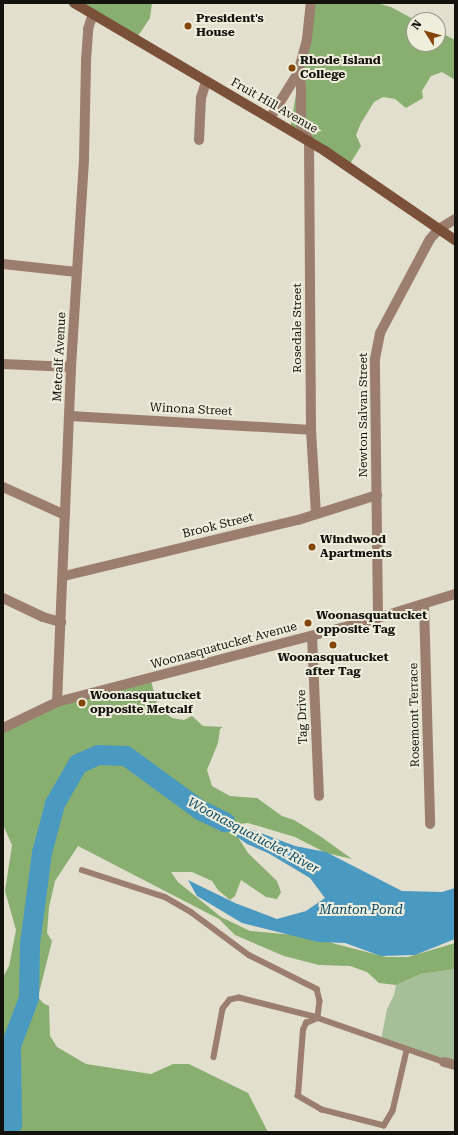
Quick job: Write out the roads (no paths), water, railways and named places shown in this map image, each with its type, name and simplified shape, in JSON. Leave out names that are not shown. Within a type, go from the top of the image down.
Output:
[{"type":"main road","name":"Fruit Hill Avenue","points":[[74,3],[206,82],[309,141],[455,240]]},
{"type":"street","points":[[270,118],[298,72],[307,39],[311,3]]},
{"type":"street","name":"Metcalf Avenue","points":[[57,702],[64,576],[71,367],[78,272],[87,42],[93,14]]},
{"type":"street","points":[[298,72],[302,86],[301,125],[309,141]]},
{"type":"street","points":[[199,140],[201,98],[206,82]]},
{"type":"street","name":"Rosedale Street","points":[[309,141],[311,430],[316,514]]},
{"type":"street","points":[[438,229],[455,219]]},
{"type":"street","name":"Newton Salvan Street","points":[[378,618],[375,359],[380,333],[393,305],[438,229]]},
{"type":"street","points":[[3,264],[78,272]]},
{"type":"street","points":[[3,364],[71,367]]},
{"type":"street","name":"Winona Street","points":[[70,416],[311,430]]},
{"type":"street","points":[[3,487],[65,515]]},
{"type":"street","name":"Brook Street","points":[[64,576],[316,514],[377,495]]},
{"type":"street","name":"Woonasquatucket Avenue","points":[[3,728],[57,702],[312,636],[378,618],[455,594]]},
{"type":"street","points":[[3,598],[43,617],[61,622]]},
{"type":"street","name":"Rosemont Terrace","points":[[424,604],[430,824]]},
{"type":"street","name":"Tag Drive","points":[[312,636],[319,796]]},
{"type":"street","points":[[444,1062],[455,1065]]},
{"type":"lane","points":[[82,870],[165,897],[191,912],[249,955],[307,982],[317,989],[320,1001],[318,1018]]},
{"type":"lane","points":[[214,1057],[223,1009],[230,1000],[239,998],[318,1018],[340,1028],[406,1051],[444,1062]]},
{"type":"lane","points":[[318,1018],[306,1023],[303,1030],[298,1096],[322,1110],[384,1126],[393,1111],[406,1051]]},
{"type":"water","name":"Manton Pond","points":[[200,810],[295,846],[326,852],[402,891],[442,892],[455,888],[455,939],[415,955],[381,956],[345,943],[318,942],[242,923],[197,896],[188,880],[235,903],[277,919],[306,911],[325,898],[310,878],[268,853],[247,844]]},
{"type":"waterway","name":"Woonasquatucket River","points":[[9,1132],[12,1124],[11,1046],[29,998],[30,944],[42,853],[55,804],[78,764],[98,755],[126,756],[200,810],[225,822]]},
{"type":"place","name":"President's House","points":[[188,26]]},
{"type":"place","name":"Rhode Island College","points":[[292,68]]},
{"type":"place","name":"Windwood Apartments","points":[[312,547]]},
{"type":"place","name":"Woonasquatucket opposite Tag","points":[[308,623]]},
{"type":"place","name":"Woonasquatucket after Tag","points":[[333,645]]},
{"type":"place","name":"Woonasquatucket opposite Metcalf","points":[[82,703]]}]
